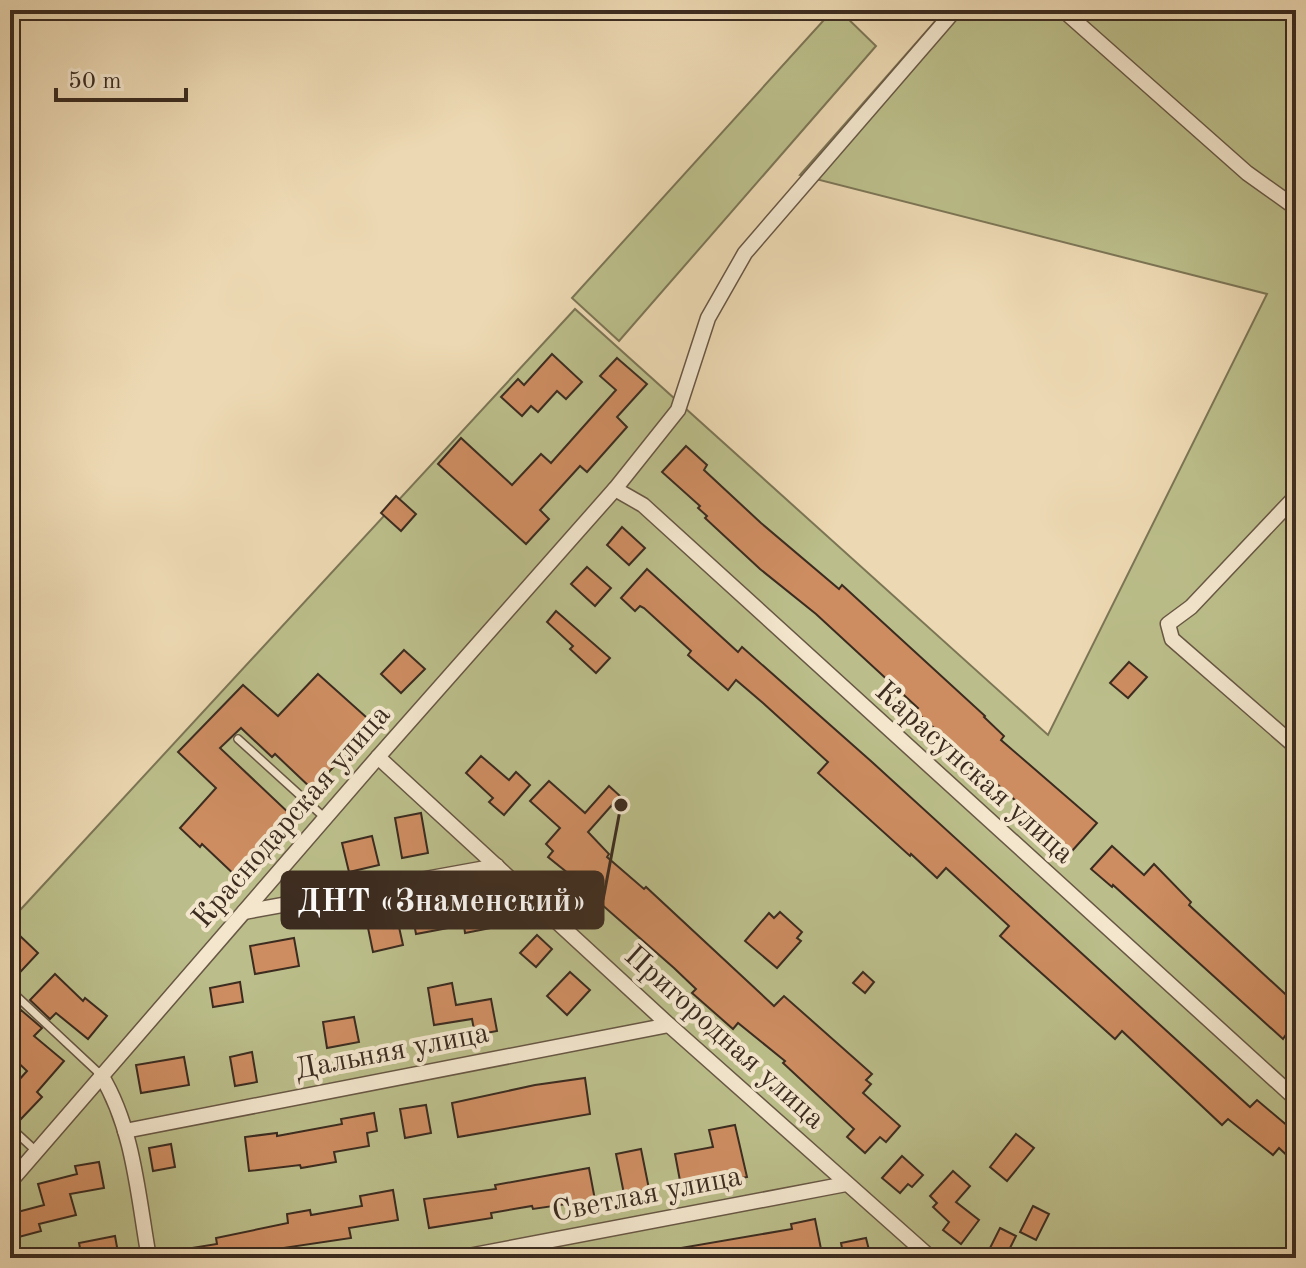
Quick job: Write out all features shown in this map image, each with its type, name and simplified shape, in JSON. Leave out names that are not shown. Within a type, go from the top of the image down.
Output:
[{"type":"street","name":"Краснодарская улица","points":[[10,1182],[615,489],[678,410],[708,318],[745,253],[955,10]]},
{"type":"street","points":[[1063,10],[1247,173],[1296,208]]},
{"type":"street","name":"Карасунская улица","points":[[615,489],[643,505],[1296,1099]]},
{"type":"street","points":[[1296,496],[1191,607],[1168,624],[1172,639],[1296,747]]},
{"type":"street","name":"Пригородная улица","points":[[378,757],[669,1025],[931,1258]]},
{"type":"street","points":[[244,912],[497,866]]},
{"type":"street","name":"Дальняя улица","points":[[125,1131],[669,1025]]},
{"type":"street","points":[[101,1075],[114,1097],[125,1131],[149,1258]]},
{"type":"street","name":"Светлая улица","points":[[458,1258],[846,1184]]},
{"type":"lane","points":[[238,739],[325,818]]},
{"type":"lane","points":[[10,990],[101,1075]]},
{"type":"lane","points":[[10,1127],[36,1151]]},
{"type":"green space","points":[[833,10],[839,10],[876,46],[619,341],[572,298]]},
{"type":"green space","points":[[945,10],[1296,10],[1296,1258],[10,1258],[10,921],[575,309],[1048,735],[1267,294],[800,175]]},
{"type":"building","points":[[552,354],[582,382],[566,399],[557,391],[538,412],[531,406],[522,416],[501,397],[518,379],[524,385]]},
{"type":"building","points":[[617,358],[647,384],[617,417],[627,427],[587,472],[580,466],[540,510],[549,519],[526,544],[438,464],[461,438],[512,485],[541,454],[551,463],[616,390],[600,376]]},
{"type":"building","points":[[686,446],[707,465],[704,470],[761,523],[839,589],[842,585],[985,716],[1004,736],[1001,740],[1097,823],[1072,851],[915,711],[918,708],[816,614],[760,569],[705,518],[707,516],[698,508],[700,506],[662,472]]},
{"type":"building","points":[[396,496],[416,514],[401,531],[381,513]]},
{"type":"building","points":[[622,527],[645,548],[629,565],[607,545]]},
{"type":"building","points":[[587,567],[611,588],[595,606],[571,584]]},
{"type":"building","points":[[647,569],[738,652],[742,647],[872,762],[1250,1107],[1257,1100],[1296,1133],[1296,1164],[1279,1148],[1273,1155],[1228,1119],[1222,1125],[1122,1031],[1115,1039],[1000,936],[1009,926],[946,868],[937,878],[818,773],[828,762],[763,703],[736,680],[728,690],[688,655],[691,651],[644,608],[640,606],[635,611],[621,598]]},
{"type":"building","points":[[556,611],[610,658],[596,673],[547,622]]},
{"type":"building","points":[[404,650],[425,669],[401,693],[381,674]]},
{"type":"building","points":[[1129,662],[1147,677],[1128,698],[1110,683]]},
{"type":"building","points":[[318,674],[375,725],[312,789],[275,754],[272,757],[241,728],[220,748],[292,816],[259,851],[262,854],[239,879],[180,828],[216,788],[178,752],[243,685],[278,716]]},
{"type":"building","points":[[481,756],[509,780],[516,772],[530,785],[504,815],[489,802],[493,798],[466,773]]},
{"type":"building","points":[[549,781],[585,813],[609,786],[620,796],[588,832],[609,854],[607,857],[644,889],[646,887],[774,1006],[784,996],[872,1074],[866,1080],[871,1084],[863,1093],[900,1126],[886,1142],[880,1137],[865,1153],[847,1137],[854,1129],[783,1063],[785,1061],[738,1023],[733,1029],[692,993],[696,989],[674,968],[592,896],[594,894],[548,857],[553,851],[546,844],[560,828],[530,801]]},
{"type":"building","points":[[421,813],[428,853],[402,858],[395,818]]},
{"type":"building","points":[[372,836],[379,865],[349,872],[342,843]]},
{"type":"building","points":[[1112,846],[1144,875],[1154,864],[1191,902],[1189,905],[1296,1004],[1296,1046],[1285,1036],[1283,1039],[1113,885],[1091,869]]},
{"type":"building","points":[[486,895],[489,909],[497,907],[501,926],[465,933],[464,925],[416,934],[411,907]]},
{"type":"building","points":[[780,912],[802,932],[797,938],[801,941],[777,968],[745,941],[769,913],[774,918]]},
{"type":"building","points":[[391,917],[394,928],[399,927],[403,945],[373,952],[367,923]]},
{"type":"building","points":[[18,934],[38,953],[10,983],[10,942]]},
{"type":"building","points":[[537,935],[552,949],[536,967],[520,953]]},
{"type":"building","points":[[294,938],[299,966],[255,974],[250,946]]},
{"type":"building","points":[[570,972],[590,990],[567,1015],[547,996]]},
{"type":"building","points":[[863,972],[874,982],[865,993],[853,983]]},
{"type":"building","points":[[55,974],[83,1001],[85,998],[107,1016],[88,1039],[56,1013],[50,1019],[30,1000]]},
{"type":"building","points":[[240,982],[243,1002],[213,1007],[210,988]]},
{"type":"building","points":[[452,983],[456,1005],[491,999],[497,1031],[475,1035],[472,1019],[434,1025],[428,988]]},
{"type":"building","points":[[10,1009],[16,1015],[21,1010],[42,1028],[34,1036],[64,1061],[37,1092],[42,1097],[19,1121],[10,1113],[10,1090],[27,1071],[10,1055]]},
{"type":"building","points":[[354,1017],[359,1042],[327,1048],[323,1022]]},
{"type":"building","points":[[252,1052],[257,1082],[235,1086],[230,1057]]},
{"type":"building","points":[[184,1057],[189,1085],[141,1093],[136,1065]]},
{"type":"building","points":[[585,1078],[590,1114],[458,1137],[452,1103]]},
{"type":"building","points":[[426,1105],[431,1133],[405,1138],[400,1109]]},
{"type":"building","points":[[374,1113],[377,1131],[367,1133],[369,1146],[334,1152],[336,1162],[249,1171],[245,1137],[277,1133],[277,1136],[342,1124],[341,1119]]},
{"type":"building","points":[[735,1125],[747,1177],[681,1186],[675,1154],[713,1147],[709,1130]]},
{"type":"building","points":[[1016,1134],[1034,1148],[1007,1181],[990,1167]]},
{"type":"building","points":[[171,1144],[175,1167],[153,1171],[149,1148]]},
{"type":"building","points":[[641,1149],[649,1189],[624,1194],[616,1154]]},
{"type":"building","points":[[902,1156],[923,1175],[912,1187],[908,1184],[900,1193],[882,1178]]},
{"type":"building","points":[[99,1162],[104,1188],[70,1194],[76,1215],[39,1224],[41,1231],[15,1238],[10,1214],[44,1205],[38,1184],[77,1174],[75,1166]]},
{"type":"building","points":[[589,1168],[595,1200],[533,1209],[532,1206],[491,1213],[492,1218],[429,1228],[424,1199],[496,1189],[495,1185]]},
{"type":"building","points":[[953,1171],[970,1186],[956,1202],[979,1220],[961,1244],[943,1230],[949,1222],[933,1207],[937,1203],[930,1196]]},
{"type":"building","points":[[393,1190],[398,1220],[349,1228],[351,1238],[283,1248],[285,1258],[179,1258],[179,1250],[217,1244],[216,1238],[288,1223],[287,1214],[310,1210],[311,1215],[362,1206],[360,1196]]},
{"type":"building","points":[[1033,1206],[1049,1214],[1036,1240],[1020,1232]]},
{"type":"building","points":[[815,1219],[821,1249],[811,1251],[812,1258],[670,1258],[669,1250],[792,1229],[791,1224]]},
{"type":"building","points":[[1000,1228],[1016,1236],[1005,1258],[985,1258]]},
{"type":"building","points":[[115,1236],[119,1258],[82,1258],[79,1243]]},
{"type":"building","points":[[866,1238],[871,1258],[844,1258],[841,1243]]},
{"type":"place","name":"ДНТ «Знаменский»","points":[[621,805]]}]
